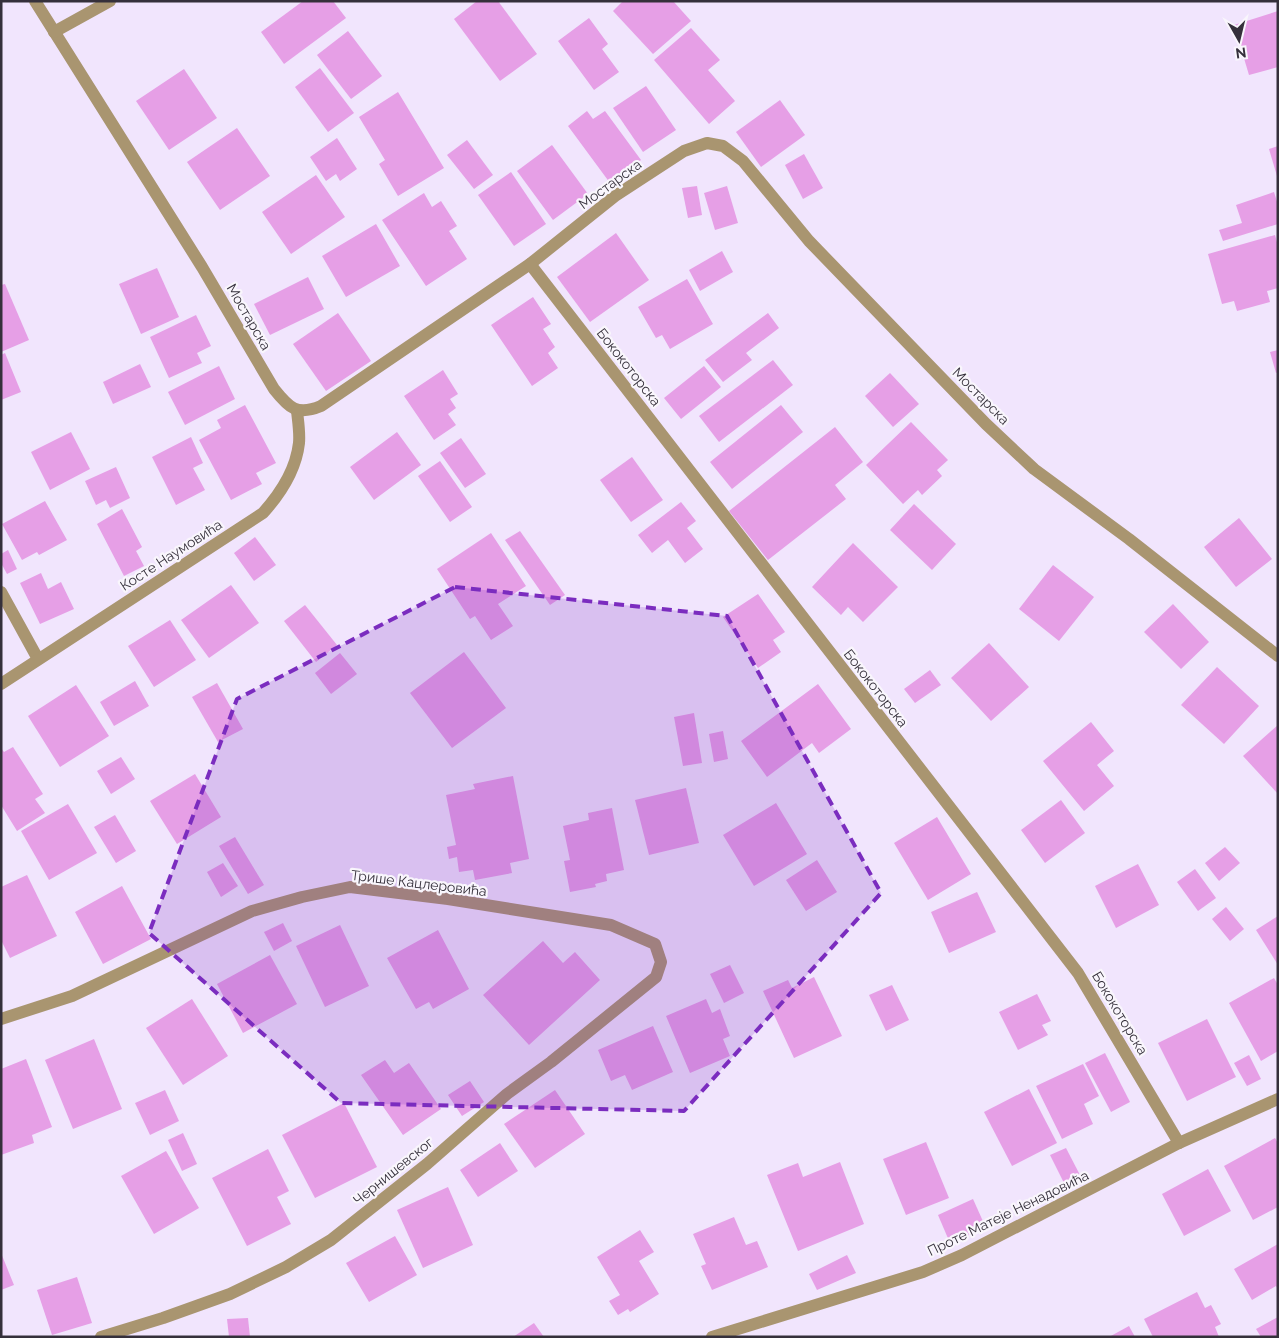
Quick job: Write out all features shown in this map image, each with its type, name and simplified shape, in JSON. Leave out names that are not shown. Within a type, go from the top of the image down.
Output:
[{"type":"street","name":"Мостарска","points":[[35,1],[202,267],[274,389],[283,400],[297,411],[310,411],[321,406],[530,264],[615,196],[684,151],[707,143],[723,146],[743,161],[809,241],[986,424],[1034,469],[1129,539],[1278,656]]},
{"type":"street","points":[[54,32],[110,1]]},
{"type":"street","name":"Бококоторска","points":[[530,264],[1078,973],[1179,1143]]},
{"type":"street","name":"Косте Наумовића","points":[[1,684],[263,513],[278,496],[291,474],[299,443],[297,411]]},
{"type":"street","points":[[1,592],[38,659]]},
{"type":"street","name":"Трише Кацлеровића","points":[[1,1019],[72,996],[252,911],[302,897],[350,887],[448,899],[611,926],[655,944],[661,962]]},
{"type":"street","name":"Чернишевског","points":[[101,1337],[163,1318],[230,1294],[286,1267],[331,1240],[427,1164],[507,1094],[558,1056],[656,977],[661,962]]},
{"type":"street","name":"Проте Матеје Ненадовића","points":[[712,1337],[923,1272],[962,1255],[1179,1143],[1278,1098]]},
{"type":"highlighted area","points":[[455,587],[727,616],[881,893],[684,1111],[341,1103],[149,933],[237,699]]},
{"type":"building","points":[[303,1],[333,1],[346,18],[284,64],[261,32]]},
{"type":"building","points":[[477,1],[498,1],[537,54],[500,81],[454,19]]},
{"type":"building","points":[[623,1],[673,1],[691,21],[653,54],[613,11]]},
{"type":"building","points":[[1278,11],[1278,67],[1249,75],[1234,25]]},
{"type":"building","points":[[589,18],[608,44],[602,49],[619,72],[594,90],[558,41]]},
{"type":"building","points":[[691,28],[720,60],[708,70],[735,101],[709,124],[654,60]]},
{"type":"building","points":[[348,31],[382,76],[351,99],[317,55]]},
{"type":"building","points":[[320,68],[354,113],[328,132],[295,87]]},
{"type":"building","points":[[184,69],[217,118],[169,150],[136,101]]},
{"type":"building","points":[[646,86],[676,130],[643,152],[613,108]]},
{"type":"building","points":[[398,92],[444,168],[398,196],[379,164],[385,160],[359,117]]},
{"type":"building","points":[[780,100],[805,135],[761,167],[736,132]]},
{"type":"building","points":[[587,111],[593,119],[605,111],[641,160],[610,183],[568,126]]},
{"type":"building","points":[[237,128],[270,176],[220,210],[187,162]]},
{"type":"building","points":[[337,138],[357,169],[340,181],[336,174],[326,181],[310,157]]},
{"type":"building","points":[[467,140],[493,175],[474,189],[447,155]]},
{"type":"building","points":[[552,145],[588,194],[553,220],[517,171]]},
{"type":"building","points":[[1278,146],[1278,176],[1277,176],[1269,149]]},
{"type":"building","points":[[804,154],[823,188],[803,199],[785,165]]},
{"type":"building","points":[[511,172],[546,224],[514,246],[478,195]]},
{"type":"building","points":[[316,175],[345,217],[291,254],[262,212]]},
{"type":"building","points":[[697,186],[702,215],[688,218],[682,188]]},
{"type":"building","points":[[727,186],[738,223],[715,230],[704,193]]},
{"type":"building","points":[[1274,192],[1278,205],[1278,224],[1223,241],[1219,230],[1242,223],[1236,205]]},
{"type":"building","points":[[424,193],[432,207],[441,201],[457,226],[449,231],[467,259],[426,286],[382,220]]},
{"type":"building","points":[[376,224],[400,266],[346,297],[322,256]]},
{"type":"building","points":[[616,233],[649,280],[590,322],[557,277]]},
{"type":"building","points":[[1275,235],[1278,246],[1278,288],[1267,291],[1270,302],[1237,311],[1234,301],[1222,304],[1208,254]]},
{"type":"building","points":[[722,251],[733,272],[700,291],[689,270]]},
{"type":"building","points":[[157,268],[179,317],[141,334],[119,284]]},
{"type":"building","points":[[308,277],[324,309],[270,335],[254,304]]},
{"type":"building","points":[[687,279],[713,324],[670,349],[662,335],[656,338],[638,307]]},
{"type":"building","points":[[5,284],[29,340],[1,352],[1,285]]},
{"type":"building","points":[[533,297],[551,324],[543,329],[555,347],[548,353],[558,368],[532,386],[491,325]]},
{"type":"building","points":[[338,313],[371,361],[326,391],[293,344]]},
{"type":"building","points":[[768,313],[779,328],[746,353],[752,360],[723,382],[705,360]]},
{"type":"building","points":[[196,315],[211,346],[197,353],[202,363],[169,378],[150,337]]},
{"type":"building","points":[[1278,350],[1278,372],[1276,373],[1270,352]]},
{"type":"building","points":[[5,353],[21,392],[1,400],[1,355]]},
{"type":"building","points":[[773,360],[793,385],[719,442],[699,416]]},
{"type":"building","points":[[140,364],[151,387],[113,404],[103,382]]},
{"type":"building","points":[[219,366],[235,399],[185,425],[168,392]]},
{"type":"building","points":[[704,366],[721,387],[681,419],[664,398]]},
{"type":"building","points":[[443,370],[458,394],[450,399],[456,408],[448,414],[456,425],[434,440],[404,396]]},
{"type":"building","points":[[890,373],[919,404],[893,427],[865,396]]},
{"type":"building","points":[[245,405],[276,463],[256,473],[262,484],[231,500],[199,440],[221,428],[217,420]]},
{"type":"building","points":[[781,405],[803,432],[732,489],[710,462]]},
{"type":"building","points":[[911,422],[948,460],[937,470],[942,476],[922,495],[918,490],[903,504],[866,465]]},
{"type":"building","points":[[835,427],[863,462],[835,485],[846,499],[768,560],[729,511]]},
{"type":"building","points":[[71,432],[90,469],[50,490],[31,452]]},
{"type":"building","points":[[397,432],[421,465],[374,500],[350,467]]},
{"type":"building","points":[[191,437],[203,463],[193,468],[205,490],[176,505],[152,457]]},
{"type":"building","points":[[461,438],[486,474],[465,488],[440,453]]},
{"type":"building","points":[[632,457],[663,500],[631,522],[600,480]]},
{"type":"building","points":[[440,461],[472,507],[450,522],[418,476]]},
{"type":"building","points":[[116,467],[130,498],[110,508],[106,500],[96,505],[85,481]]},
{"type":"building","points":[[45,501],[67,540],[39,555],[37,552],[22,560],[2,524]]},
{"type":"building","points":[[681,502],[696,521],[687,528],[703,549],[685,563],[668,540],[652,553],[638,535]]},
{"type":"building","points":[[914,504],[956,544],[932,570],[890,530]]},
{"type":"building","points":[[122,509],[142,547],[136,551],[144,566],[124,576],[97,524]]},
{"type":"building","points":[[1239,518],[1272,559],[1236,587],[1204,547]]},
{"type":"building","points":[[520,531],[565,595],[550,605],[505,540]]},
{"type":"building","points":[[491,533],[526,586],[498,604],[513,626],[491,640],[475,616],[470,619],[437,569]]},
{"type":"building","points":[[255,537],[276,565],[254,581],[234,553]]},
{"type":"building","points":[[853,543],[898,587],[863,622],[848,607],[841,615],[812,587]]},
{"type":"building","points":[[8,550],[17,569],[7,574],[1,563],[1,554]]},
{"type":"building","points":[[1053,565],[1094,597],[1059,641],[1019,609]]},
{"type":"building","points":[[41,573],[48,589],[61,582],[74,609],[40,624],[20,583]]},
{"type":"building","points":[[231,585],[259,623],[209,658],[181,620]]},
{"type":"building","points":[[758,594],[785,632],[773,640],[781,652],[758,668],[723,617]]},
{"type":"building","points":[[1173,604],[1209,642],[1181,669],[1144,632]]},
{"type":"building","points":[[305,605],[337,645],[316,662],[284,621]]},
{"type":"building","points":[[170,620],[196,660],[154,687],[128,646]]},
{"type":"building","points":[[989,643],[1029,687],[991,721],[951,678]]},
{"type":"building","points":[[464,652],[506,708],[452,748],[410,693]]},
{"type":"building","points":[[340,653],[357,674],[331,694],[315,673]]},
{"type":"building","points":[[1217,667],[1259,706],[1224,744],[1181,705]]},
{"type":"building","points":[[930,670],[941,685],[915,703],[904,689]]},
{"type":"building","points":[[135,681],[149,706],[114,726],[100,702]]},
{"type":"building","points":[[217,683],[243,729],[218,742],[192,697]]},
{"type":"building","points":[[818,684],[851,729],[819,753],[812,743],[767,777],[741,741]]},
{"type":"building","points":[[76,685],[109,736],[60,767],[28,716]]},
{"type":"building","points":[[694,713],[702,763],[683,766],[674,717]]},
{"type":"building","points":[[1091,722],[1114,751],[1097,765],[1114,786],[1084,811],[1043,761]]},
{"type":"building","points":[[1278,725],[1278,794],[1243,756]]},
{"type":"building","points":[[723,731],[728,759],[714,762],[709,734]]},
{"type":"building","points":[[13,747],[43,794],[35,799],[45,813],[17,831],[1,805],[1,748],[4,752]]},
{"type":"building","points":[[121,757],[135,779],[111,794],[97,771]]},
{"type":"building","points":[[195,774],[221,817],[177,844],[150,801]]},
{"type":"building","points":[[513,776],[529,859],[510,863],[512,873],[475,880],[473,870],[459,872],[457,857],[449,859],[447,847],[456,845],[446,795],[475,789],[473,784]]},
{"type":"building","points":[[686,788],[699,843],[649,855],[635,800]]},
{"type":"building","points":[[1061,800],[1085,833],[1045,863],[1021,830]]},
{"type":"building","points":[[776,803],[807,854],[754,886],[723,835]]},
{"type":"building","points":[[68,804],[97,853],[49,880],[21,831]]},
{"type":"building","points":[[612,808],[624,870],[606,874],[607,881],[595,884],[596,887],[570,892],[564,861],[570,860],[563,826],[589,820],[588,813]]},
{"type":"building","points":[[115,815],[136,851],[116,863],[94,827]]},
{"type":"building","points":[[937,817],[971,874],[928,900],[894,843]]},
{"type":"building","points":[[235,837],[264,885],[248,894],[219,846]]},
{"type":"building","points":[[1225,847],[1240,863],[1219,881],[1205,863]]},
{"type":"building","points":[[817,860],[837,892],[806,911],[786,880]]},
{"type":"building","points":[[223,863],[238,886],[221,897],[207,872]]},
{"type":"building","points":[[1138,864],[1159,905],[1116,928],[1095,886]]},
{"type":"building","points":[[1195,869],[1216,898],[1198,911],[1177,882]]},
{"type":"building","points":[[27,875],[57,936],[10,958],[1,940],[1,887]]},
{"type":"building","points":[[122,886],[151,939],[103,964],[75,912]]},
{"type":"building","points":[[977,892],[996,932],[949,953],[931,912]]},
{"type":"building","points":[[1226,907],[1244,929],[1230,941],[1212,919]]},
{"type":"building","points":[[1278,916],[1278,965],[1256,930]]},
{"type":"building","points":[[283,923],[292,941],[274,951],[264,932]]},
{"type":"building","points":[[340,925],[369,986],[325,1007],[296,946]]},
{"type":"building","points":[[438,930],[469,989],[433,1009],[429,1002],[416,1009],[387,958]]},
{"type":"building","points":[[543,941],[563,963],[575,952],[600,980],[529,1045],[483,995]]},
{"type":"building","points":[[270,955],[297,1004],[243,1033],[217,984]]},
{"type":"building","points":[[730,965],[744,993],[724,1003],[710,974]]},
{"type":"building","points":[[814,977],[842,1036],[794,1058],[763,991],[788,980],[792,988]]},
{"type":"building","points":[[1274,978],[1278,985],[1278,1051],[1261,1061],[1229,1003]]},
{"type":"building","points":[[892,985],[909,1020],[886,1031],[869,995]]},
{"type":"building","points":[[1037,994],[1051,1021],[1042,1025],[1048,1035],[1018,1050],[999,1012]]},
{"type":"building","points":[[192,999],[228,1056],[183,1085],[146,1028]]},
{"type":"building","points":[[706,999],[712,1013],[720,1009],[730,1036],[723,1039],[730,1056],[690,1073],[666,1016]]},
{"type":"building","points":[[1207,1019],[1236,1077],[1187,1101],[1158,1043]]},
{"type":"building","points":[[653,1026],[673,1072],[632,1090],[625,1075],[611,1081],[598,1050]]},
{"type":"building","points":[[94,1039],[122,1109],[73,1129],[45,1060]]},
{"type":"building","points":[[1105,1053],[1130,1102],[1111,1112],[1085,1063]]},
{"type":"building","points":[[1249,1055],[1261,1079],[1247,1086],[1234,1063]]},
{"type":"building","points":[[26,1059],[52,1127],[32,1135],[34,1143],[1,1155],[1,1069]]},
{"type":"building","points":[[385,1060],[394,1073],[409,1063],[441,1109],[403,1135],[361,1075]]},
{"type":"building","points":[[1083,1064],[1099,1096],[1084,1104],[1093,1124],[1062,1139],[1036,1086]]},
{"type":"building","points":[[470,1081],[484,1102],[462,1116],[448,1095]]},
{"type":"building","points":[[1029,1089],[1057,1143],[1012,1166],[984,1112]]},
{"type":"building","points":[[165,1090],[179,1121],[150,1135],[135,1103]]},
{"type":"building","points":[[555,1090],[585,1134],[535,1168],[504,1124]]},
{"type":"building","points":[[344,1103],[377,1167],[315,1198],[282,1135]]},
{"type":"building","points":[[183,1133],[197,1164],[182,1171],[168,1140]]},
{"type":"building","points":[[1275,1138],[1278,1143],[1278,1207],[1253,1220],[1224,1166]]},
{"type":"building","points":[[926,1142],[949,1198],[906,1215],[883,1159]]},
{"type":"building","points":[[500,1143],[518,1171],[478,1197],[460,1170]]},
{"type":"building","points":[[1066,1148],[1081,1177],[1065,1185],[1050,1155]]},
{"type":"building","points":[[268,1149],[289,1191],[277,1197],[291,1224],[247,1246],[212,1178]]},
{"type":"building","points":[[166,1151],[199,1208],[154,1234],[121,1176]]},
{"type":"building","points":[[840,1162],[864,1224],[798,1251],[767,1175],[798,1163],[803,1177]]},
{"type":"building","points":[[1208,1169],[1231,1211],[1184,1236],[1162,1194]]},
{"type":"building","points":[[448,1187],[473,1245],[423,1268],[397,1210]]},
{"type":"building","points":[[973,1199],[986,1228],[950,1243],[938,1215]]},
{"type":"building","points":[[734,1217],[746,1245],[757,1241],[768,1267],[712,1290],[701,1266],[706,1264],[693,1234]]},
{"type":"building","points":[[640,1230],[654,1252],[639,1261],[659,1294],[630,1312],[628,1309],[618,1315],[609,1301],[620,1295],[597,1257]]},
{"type":"building","points":[[395,1236],[417,1275],[369,1302],[346,1263]]},
{"type":"building","points":[[1278,1244],[1278,1289],[1276,1286],[1252,1300],[1234,1269]]},
{"type":"building","points":[[1,1253],[14,1285],[1,1290]]},
{"type":"building","points":[[847,1255],[856,1273],[817,1290],[809,1274]]},
{"type":"building","points":[[77,1277],[92,1323],[52,1335],[37,1290]]},
{"type":"building","points":[[1197,1292],[1205,1308],[1211,1305],[1221,1324],[1215,1327],[1219,1337],[1153,1337],[1144,1319]]},
{"type":"building","points":[[1278,1317],[1278,1337],[1261,1337],[1256,1329]]},
{"type":"building","points":[[248,1318],[250,1337],[229,1337],[227,1319]]},
{"type":"building","points":[[534,1323],[544,1337],[513,1337]]},
{"type":"building","points":[[1129,1326],[1135,1337],[1109,1337]]}]
